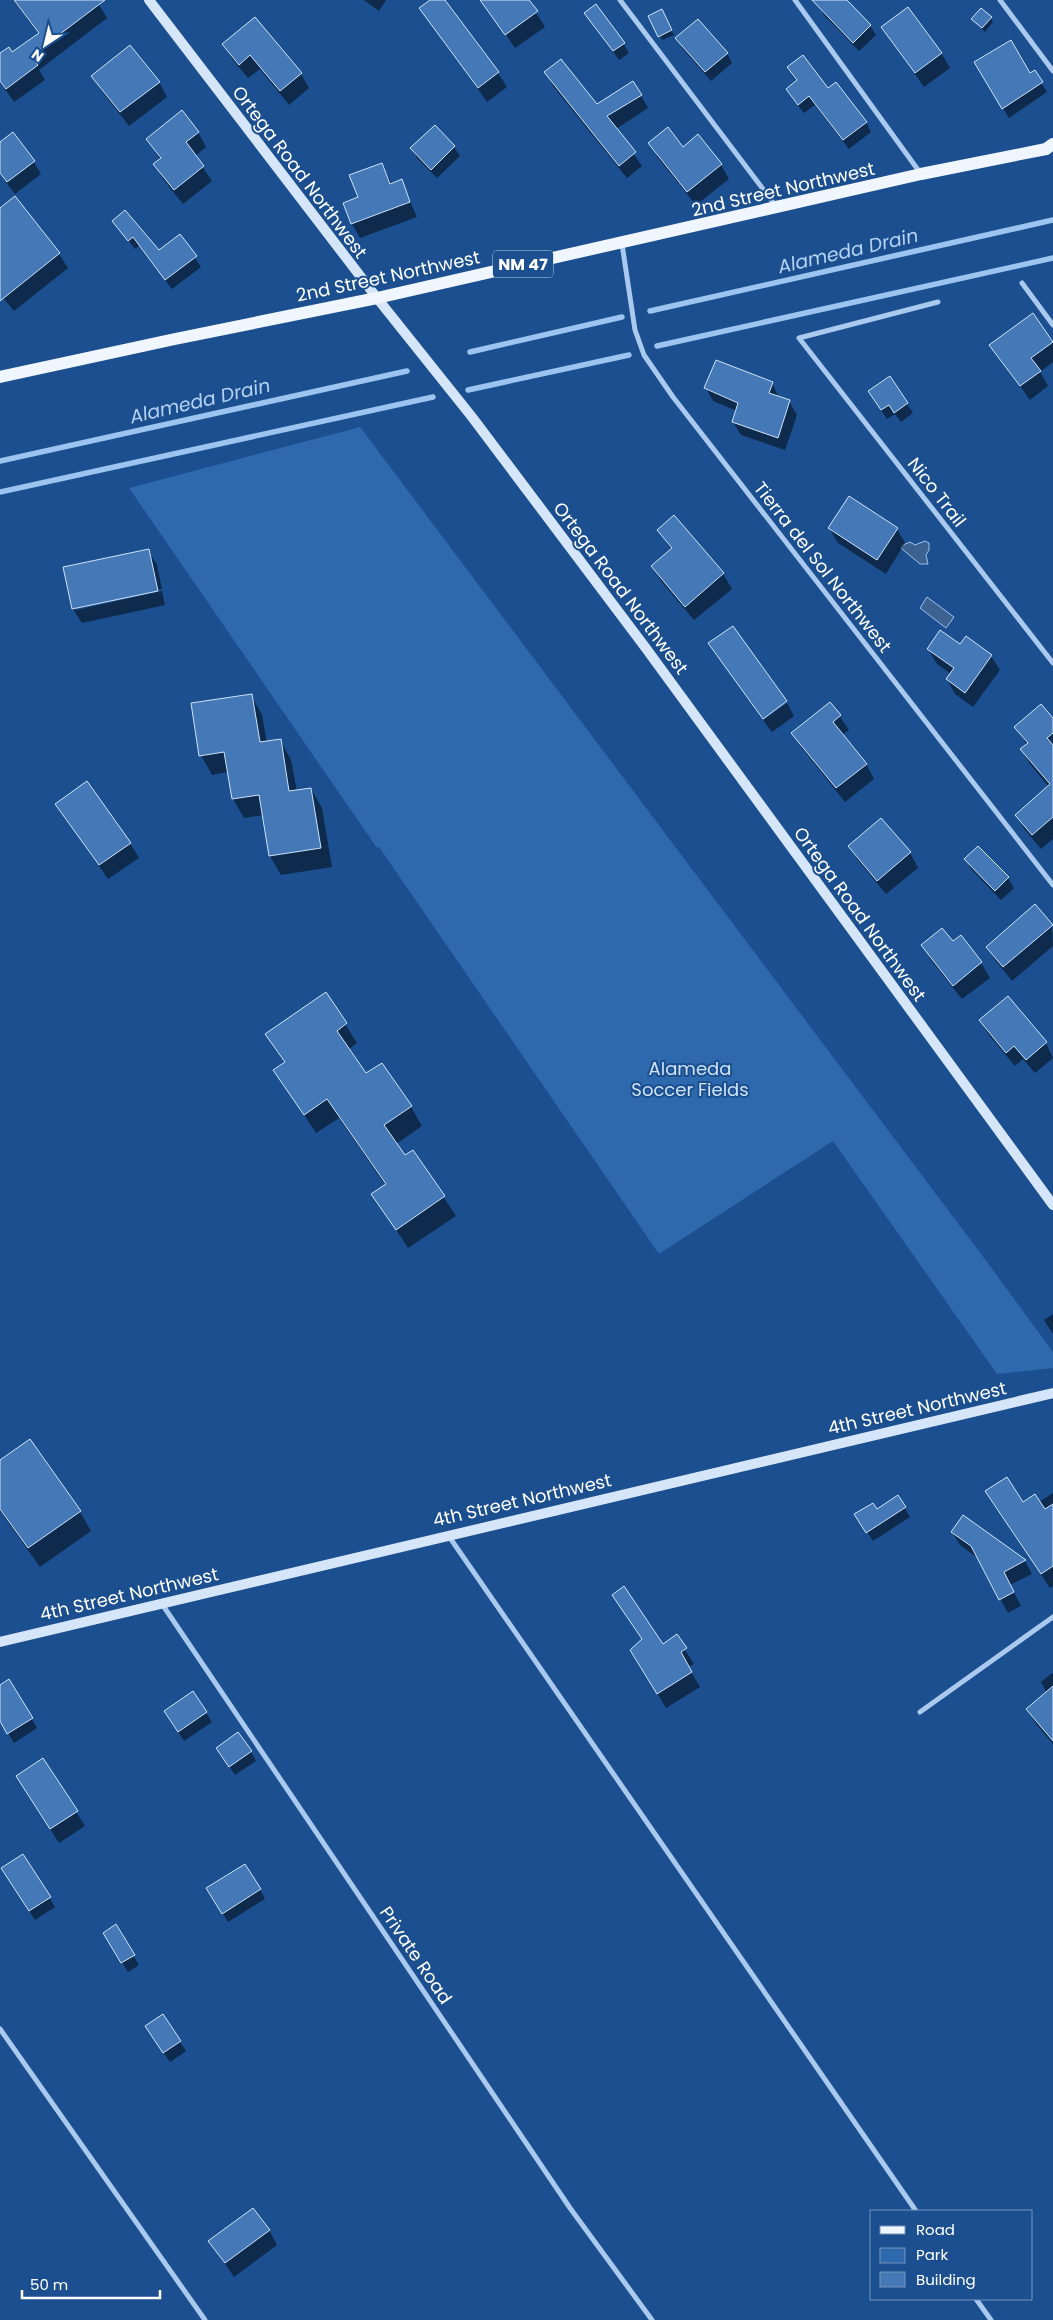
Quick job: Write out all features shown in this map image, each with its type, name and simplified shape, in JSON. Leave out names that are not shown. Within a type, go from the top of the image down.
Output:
[{"type":"main road","name":"2nd Street Northwest","points":[[0,377],[377,298],[557,256],[622,244],[922,174],[1051,148]]},
{"type":"street","name":"Ortega Road Northwest","points":[[149,0],[377,298],[472,416],[645,647],[1053,1205]]},
{"type":"street","points":[[620,0],[777,208]]},
{"type":"street","points":[[795,0],[922,174]]},
{"type":"street","points":[[1000,0],[1053,71]]},
{"type":"street","name":"Tierra del Sol Northwest","points":[[622,244],[636,330],[644,355],[673,397],[1053,885]]},
{"type":"street","points":[[1022,283],[1053,325]]},
{"type":"street","name":"Nico Trail","points":[[938,302],[799,338],[1053,663]]},
{"type":"street","name":"4th Street Northwest","points":[[1,1640],[1053,1393]]},
{"type":"street","points":[[448,1534],[915,2210]]},
{"type":"street","name":"Private Road","points":[[162,1603],[570,2208],[652,2320]]},
{"type":"street","points":[[920,1712],[1053,1617]]},
{"type":"street","points":[[0,2029],[205,2320]]},
{"type":"street","points":[[977,2300],[991,2320]]},
{"type":"green space","name":"Alameda Soccer Fields","points":[[360,427],[987,1262],[1053,1352],[1053,1368],[997,1374],[833,1141],[659,1254],[129,488]]},
{"type":"shaded area","points":[[925,541],[929,543],[929,550],[926,555],[928,564],[920,564],[901,548],[910,542],[915,545]]},
{"type":"shaded area","points":[[927,597],[954,617],[946,628],[920,608]]},
{"type":"building","points":[[14,0],[105,0],[31,56],[38,65],[6,89],[0,81],[0,53],[9,47],[12,52],[39,33]]},
{"type":"building","points":[[430,0],[445,0],[499,72],[478,88],[419,8]]},
{"type":"building","points":[[480,0],[529,0],[538,11],[505,35]]},
{"type":"building","points":[[812,0],[847,0],[871,25],[853,43]]},
{"type":"building","points":[[596,4],[625,43],[613,51],[584,13]]},
{"type":"building","points":[[908,7],[942,53],[915,73],[881,27]]},
{"type":"building","points":[[981,8],[992,17],[982,28],[971,19]]},
{"type":"building","points":[[662,9],[672,30],[658,37],[648,16]]},
{"type":"building","points":[[255,17],[302,73],[280,91],[250,55],[239,65],[222,44]]},
{"type":"building","points":[[698,19],[728,53],[705,72],[675,38]]},
{"type":"building","points":[[1011,40],[1030,73],[1035,70],[1043,82],[1002,109],[974,62]]},
{"type":"building","points":[[130,45],[160,82],[120,112],[91,76]]},
{"type":"building","points":[[803,55],[828,88],[836,82],[867,122],[843,140],[809,96],[798,105],[786,89],[797,80],[787,67]]},
{"type":"building","points":[[561,59],[597,104],[633,81],[642,95],[607,116],[636,152],[619,166],[544,72]]},
{"type":"building","points":[[182,110],[199,132],[186,142],[204,166],[174,190],[153,164],[161,158],[146,139]]},
{"type":"building","points":[[435,125],[455,146],[431,170],[410,148]]},
{"type":"building","points":[[668,127],[683,147],[698,134],[722,164],[687,192],[648,143]]},
{"type":"building","points":[[13,132],[35,161],[7,182],[0,173],[0,142]]},
{"type":"building","points":[[382,163],[390,184],[402,179],[410,202],[351,224],[343,203],[358,197],[349,175]]},
{"type":"building","points":[[15,196],[60,253],[0,301],[0,208]]},
{"type":"building","points":[[125,210],[159,250],[180,234],[197,256],[165,280],[133,237],[128,241],[112,221]]},
{"type":"building","points":[[1033,313],[1053,342],[1031,358],[1041,371],[1020,386],[989,345]]},
{"type":"building","points":[[716,360],[773,382],[769,393],[790,400],[778,438],[732,422],[738,403],[704,388]]},
{"type":"building","points":[[890,376],[908,403],[894,413],[889,405],[881,410],[868,391]]},
{"type":"building","points":[[849,496],[898,528],[877,560],[828,528]]},
{"type":"building","points":[[674,515],[724,573],[685,607],[651,566],[672,548],[657,530]]},
{"type":"building","points":[[149,549],[158,591],[72,609],[63,567]]},
{"type":"building","points":[[733,626],[787,701],[763,719],[708,643]]},
{"type":"building","points":[[940,630],[960,644],[966,636],[992,655],[965,693],[946,679],[954,668],[927,649]]},
{"type":"building","points":[[252,694],[260,742],[281,739],[289,791],[311,788],[321,848],[269,856],[259,795],[232,799],[224,752],[199,756],[191,703]]},
{"type":"building","points":[[830,702],[841,715],[833,722],[867,764],[836,788],[791,733]]},
{"type":"building","points":[[1041,704],[1053,718],[1053,733],[1047,738],[1053,745],[1053,817],[1032,835],[1015,815],[1050,784],[1020,749],[1028,743],[1014,727]]},
{"type":"building","points":[[87,781],[131,843],[99,865],[55,804]]},
{"type":"building","points":[[881,818],[911,852],[877,881],[848,846]]},
{"type":"building","points":[[978,846],[1009,877],[995,891],[964,859]]},
{"type":"building","points":[[1035,904],[1053,925],[1003,967],[986,947]]},
{"type":"building","points":[[942,928],[953,941],[961,935],[982,962],[953,986],[921,945]]},
{"type":"building","points":[[326,992],[347,1023],[337,1031],[366,1073],[382,1063],[412,1106],[384,1125],[405,1155],[413,1150],[445,1196],[396,1230],[371,1194],[386,1184],[327,1099],[304,1115],[273,1070],[285,1062],[265,1034]]},
{"type":"building","points":[[1008,996],[1047,1042],[1026,1060],[1014,1046],[1006,1053],[979,1020]]},
{"type":"building","points":[[30,1439],[81,1511],[28,1548],[0,1509],[0,1460]]},
{"type":"building","points":[[1007,1477],[1023,1502],[1035,1494],[1045,1509],[1053,1504],[1053,1566],[1041,1574],[985,1491]]},
{"type":"building","points":[[898,1495],[906,1507],[866,1533],[854,1514],[873,1503],[877,1509]]},
{"type":"building","points":[[963,1515],[1026,1560],[1004,1572],[1014,1592],[999,1600],[971,1546],[951,1532]]},
{"type":"building","points":[[624,1586],[663,1644],[677,1634],[687,1648],[681,1652],[692,1672],[657,1694],[630,1650],[642,1639],[612,1595]]},
{"type":"building","points":[[9,1679],[33,1718],[7,1734],[0,1721],[0,1685]]},
{"type":"building","points":[[1053,1686],[1053,1741],[1026,1709]]},
{"type":"building","points":[[193,1691],[207,1712],[178,1732],[164,1711]]},
{"type":"building","points":[[238,1732],[252,1751],[229,1767],[216,1748]]},
{"type":"building","points":[[43,1758],[78,1811],[50,1829],[16,1776]]},
{"type":"building","points":[[23,1854],[51,1897],[29,1911],[1,1868]]},
{"type":"building","points":[[245,1864],[261,1889],[222,1914],[206,1888]]},
{"type":"building","points":[[116,1924],[135,1955],[121,1963],[103,1933]]},
{"type":"building","points":[[163,2014],[181,2041],[163,2053],[145,2026]]},
{"type":"building","points":[[253,2208],[270,2230],[225,2263],[208,2241]]},
{"type":"waterway","name":"Alameda Drain","points":[[650,311],[1053,220]]},
{"type":"waterway","points":[[657,346],[1053,258]]},
{"type":"waterway","name":"Alameda Drain","points":[[470,352],[622,317]]},
{"type":"waterway","points":[[468,390],[629,355]]},
{"type":"waterway","name":"Alameda Drain","points":[[0,461],[407,371]]},
{"type":"waterway","points":[[0,492],[433,397]]}]
